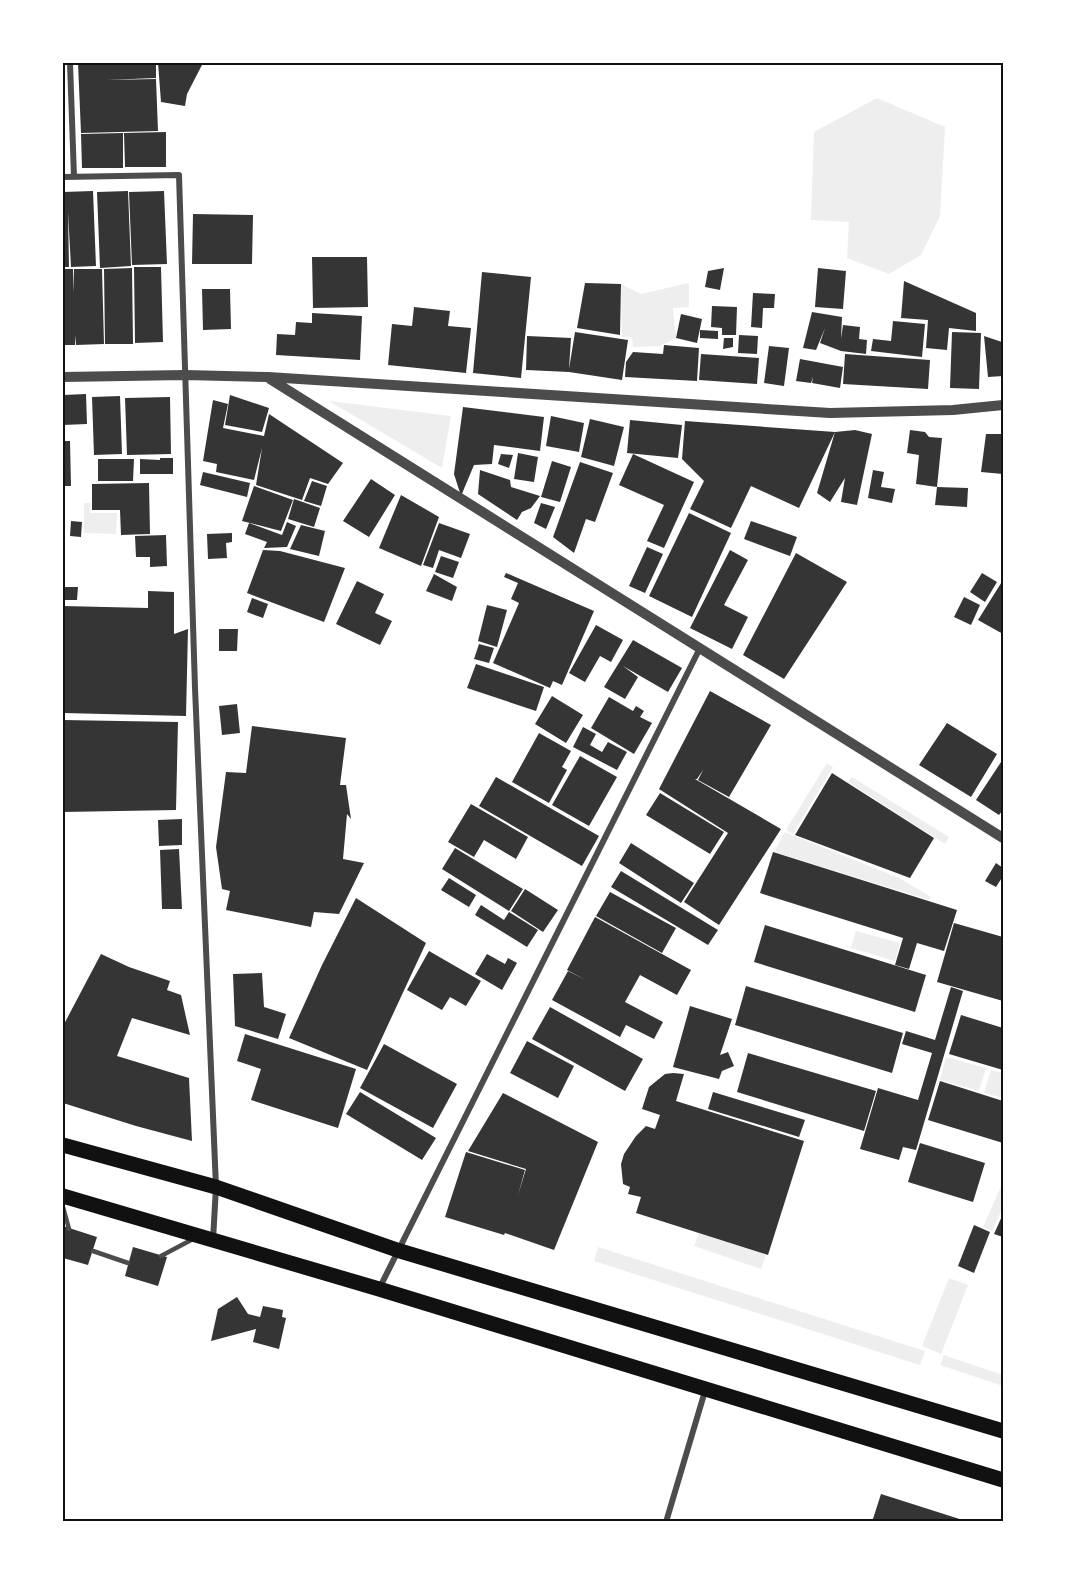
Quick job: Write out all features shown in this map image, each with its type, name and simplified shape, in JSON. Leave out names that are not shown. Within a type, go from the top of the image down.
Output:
[{"type":"main road","points":[[63,1145],[216,1187],[400,1251],[1003,1431]]},
{"type":"main road","points":[[63,1196],[379,1289],[1003,1480]]},
{"type":"street","points":[[70,63],[74,177]]},
{"type":"street","points":[[63,177],[179,175],[195,700],[216,1187],[213,1241]]},
{"type":"street","points":[[63,377],[185,375],[268,377],[830,412],[953,410],[1003,405]]},
{"type":"street","points":[[268,377],[1003,838]]},
{"type":"street","points":[[379,1289],[700,648]]},
{"type":"street","points":[[666,1522],[706,1390]]},
{"type":"lane","points":[[63,1207],[69,1229]]},
{"type":"lane","points":[[161,1256],[197,1236]]},
{"type":"lane","points":[[93,1251],[129,1263]]},
{"type":"shaded area","points":[[877,98],[945,127],[940,216],[921,255],[889,274],[847,258],[849,222],[811,220],[814,132]]},
{"type":"shaded area","points":[[689,283],[689,307],[673,308],[676,338],[660,346],[633,347],[632,337],[622,337],[621,284],[641,294]]},
{"type":"shaded area","points":[[329,401],[451,416],[442,468]]},
{"type":"shaded area","points":[[84,503],[90,503],[90,513],[117,513],[116,534],[84,533]]},
{"type":"shaded area","points":[[827,763],[833,767],[793,834],[786,830]]},
{"type":"shaded area","points":[[852,777],[949,837],[945,844],[848,782]]},
{"type":"shaded area","points":[[785,832],[899,878],[931,897],[930,900],[774,852]]},
{"type":"shaded area","points":[[856,931],[900,943],[895,961],[851,948]]},
{"type":"shaded area","points":[[946,1057],[986,1068],[979,1091],[940,1080]]},
{"type":"shaded area","points":[[991,1070],[1003,1073],[1003,1098],[984,1093]]},
{"type":"shaded area","points":[[1003,1182],[1003,1207],[992,1231],[983,1227]]},
{"type":"shaded area","points":[[699,1233],[766,1255],[761,1269],[694,1246]]},
{"type":"shaded area","points":[[598,1247],[925,1351],[920,1365],[594,1261]]},
{"type":"shaded area","points":[[949,1278],[968,1285],[941,1354],[922,1346]]},
{"type":"shaded area","points":[[944,1355],[1003,1375],[1003,1386],[940,1365]]},
{"type":"building","points":[[78,63],[156,63],[156,78],[106,80],[156,79],[158,131],[81,133]]},
{"type":"building","points":[[158,63],[203,63],[187,94],[185,106],[161,102]]},
{"type":"building","points":[[166,132],[166,167],[125,167],[124,133]]},
{"type":"building","points":[[123,133],[123,168],[82,168],[81,134]]},
{"type":"building","points":[[93,191],[96,266],[71,267],[68,212],[69,267],[63,267],[63,192]]},
{"type":"building","points":[[128,191],[131,266],[100,268],[97,192]]},
{"type":"building","points":[[164,191],[167,264],[132,265],[129,192]]},
{"type":"building","points":[[193,214],[253,215],[252,264],[192,264]]},
{"type":"building","points":[[312,257],[367,257],[368,307],[313,308]]},
{"type":"building","points":[[134,267],[161,267],[163,342],[135,343]]},
{"type":"building","points":[[132,268],[133,344],[105,344],[104,269]]},
{"type":"building","points":[[724,268],[720,290],[705,287],[708,271]]},
{"type":"building","points":[[818,268],[846,271],[843,309],[815,307]]},
{"type":"building","points":[[63,269],[73,269],[74,293],[74,269],[102,269],[104,344],[76,345],[75,335],[75,345],[63,345]]},
{"type":"building","points":[[482,272],[531,277],[521,378],[473,373]]},
{"type":"building","points":[[904,281],[976,313],[976,331],[949,328],[947,350],[926,348],[928,320],[901,318]]},
{"type":"building","points":[[585,283],[621,284],[620,335],[577,328]]},
{"type":"building","points":[[202,289],[230,289],[231,329],[203,330]]},
{"type":"building","points":[[753,293],[775,294],[774,308],[763,308],[762,328],[751,327]]},
{"type":"building","points":[[712,306],[737,307],[736,335],[722,335],[722,328],[711,327]]},
{"type":"building","points":[[414,307],[450,311],[448,326],[471,328],[466,373],[388,365],[392,324],[412,326]]},
{"type":"building","points":[[812,312],[842,317],[841,339],[843,325],[860,327],[859,339],[867,340],[866,354],[841,351],[820,343],[825,328],[816,350],[803,348]]},
{"type":"building","points":[[312,313],[362,316],[360,360],[276,355],[277,334],[295,335],[296,322],[312,323]]},
{"type":"building","points":[[681,314],[702,319],[697,343],[676,338]]},
{"type":"building","points":[[893,321],[925,324],[922,357],[871,351],[873,339],[891,341]]},
{"type":"building","points":[[700,330],[718,331],[718,339],[700,338]]},
{"type":"building","points":[[575,332],[628,340],[622,380],[569,372],[526,370],[527,336],[571,338],[569,369]]},
{"type":"building","points":[[952,332],[981,333],[979,389],[950,388]]},
{"type":"building","points":[[739,335],[758,336],[757,354],[738,353]]},
{"type":"building","points":[[984,336],[1002,342],[1003,376],[988,377]]},
{"type":"building","points":[[724,338],[733,338],[733,347],[723,349]]},
{"type":"building","points":[[664,345],[699,348],[697,381],[625,377],[626,362],[633,352],[663,354]]},
{"type":"building","points":[[769,346],[789,348],[784,386],[764,383]]},
{"type":"building","points":[[701,354],[759,358],[757,384],[699,380]]},
{"type":"building","points":[[845,354],[930,360],[928,389],[843,384]]},
{"type":"building","points":[[800,359],[843,367],[840,388],[812,383],[813,377],[811,383],[796,381]]},
{"type":"building","points":[[86,394],[87,424],[63,425],[63,395]]},
{"type":"building","points":[[230,395],[269,408],[262,432],[225,425]]},
{"type":"building","points":[[120,396],[122,454],[94,455],[92,397]]},
{"type":"building","points":[[170,397],[171,454],[127,455],[125,398]]},
{"type":"building","points":[[213,400],[228,404],[223,428],[264,436],[269,414],[343,463],[328,484],[310,478],[302,500],[256,485],[262,448],[254,480],[216,472],[217,464],[203,461]]},
{"type":"building","points":[[463,407],[544,417],[540,451],[494,445],[492,464],[474,465],[461,496],[454,474]]},
{"type":"building","points":[[551,416],[584,423],[579,452],[546,446]]},
{"type":"building","points":[[590,419],[624,427],[614,466],[581,457]]},
{"type":"building","points":[[630,420],[682,425],[678,458],[627,453]]},
{"type":"building","points":[[685,421],[835,432],[799,508],[751,486],[731,528],[690,509],[704,481],[682,459]]},
{"type":"building","points":[[855,430],[872,434],[857,505],[841,502],[845,478],[830,502],[817,493],[835,432]]},
{"type":"building","points":[[910,430],[925,432],[929,437],[942,438],[937,487],[916,484],[919,455],[907,453]]},
{"type":"building","points":[[986,434],[1003,434],[1003,474],[981,472]]},
{"type":"building","points":[[63,441],[70,441],[71,486],[63,486]]},
{"type":"building","points":[[518,453],[538,457],[534,482],[514,479]]},
{"type":"building","points":[[501,454],[513,455],[509,468],[498,464]]},
{"type":"building","points":[[633,454],[694,482],[664,548],[647,541],[664,505],[619,485]]},
{"type":"building","points":[[160,458],[173,458],[173,474],[140,474],[140,459],[160,460]]},
{"type":"building","points":[[98,459],[134,459],[133,481],[98,481]]},
{"type":"building","points":[[552,461],[571,467],[560,502],[541,497]]},
{"type":"building","points":[[580,462],[613,473],[595,522],[586,519],[574,553],[553,537]]},
{"type":"building","points":[[480,470],[510,480],[511,487],[540,496],[531,508],[522,512],[517,520],[478,494]]},
{"type":"building","points":[[873,470],[884,472],[881,487],[895,489],[892,503],[868,498]]},
{"type":"building","points":[[203,472],[250,483],[247,497],[200,485]]},
{"type":"building","points":[[371,479],[395,495],[369,537],[343,521]]},
{"type":"building","points":[[312,481],[327,486],[321,506],[304,501]]},
{"type":"building","points":[[149,483],[150,534],[121,535],[120,510],[92,510],[92,484]]},
{"type":"building","points":[[254,486],[293,500],[281,531],[242,521]]},
{"type":"building","points":[[937,487],[968,488],[967,507],[935,505]]},
{"type":"building","points":[[401,495],[439,517],[421,566],[379,548]]},
{"type":"building","points":[[294,499],[320,508],[314,527],[288,519]]},
{"type":"building","points":[[541,503],[555,507],[546,529],[534,523]]},
{"type":"building","points":[[689,513],[731,533],[692,617],[649,596]]},
{"type":"building","points":[[71,521],[82,522],[81,537],[70,536]]},
{"type":"building","points":[[751,521],[797,537],[790,556],[744,539]]},
{"type":"building","points":[[287,522],[296,526],[287,547],[264,548],[267,542],[245,534],[249,523],[282,535]]},
{"type":"building","points":[[439,523],[470,534],[461,558],[439,550],[433,568],[423,565]]},
{"type":"building","points":[[301,525],[325,531],[319,556],[290,549]]},
{"type":"building","points":[[232,533],[232,542],[226,543],[227,558],[208,559],[207,534]]},
{"type":"building","points":[[166,535],[167,566],[150,567],[150,557],[136,557],[135,536]]},
{"type":"building","points":[[647,547],[663,554],[645,593],[629,586]]},
{"type":"building","points":[[263,550],[280,551],[345,568],[324,622],[247,593]]},
{"type":"building","points":[[730,550],[748,560],[724,605],[748,617],[732,649],[690,628]]},
{"type":"building","points":[[796,553],[847,582],[784,679],[743,655]]},
{"type":"building","points":[[441,556],[459,562],[453,578],[435,572]]},
{"type":"building","points":[[506,573],[594,611],[562,685],[553,681],[550,688],[493,663],[519,603],[511,599],[518,583],[504,577]]},
{"type":"building","points":[[982,573],[997,582],[985,602],[970,592]]},
{"type":"building","points":[[434,574],[457,587],[452,601],[426,591]]},
{"type":"building","points":[[1003,580],[1003,634],[978,620]]},
{"type":"building","points":[[357,581],[384,594],[375,613],[392,621],[380,645],[336,624]]},
{"type":"building","points":[[63,587],[78,587],[77,600],[63,600]]},
{"type":"building","points":[[148,591],[174,592],[174,634],[188,629],[186,716],[63,713],[63,606],[148,608]]},
{"type":"building","points":[[964,597],[980,605],[971,625],[954,617]]},
{"type":"building","points":[[252,598],[268,604],[263,618],[247,612]]},
{"type":"building","points":[[487,605],[507,610],[497,647],[478,641]]},
{"type":"building","points":[[596,625],[623,640],[611,662],[600,656],[585,682],[569,673]]},
{"type":"building","points":[[219,629],[238,629],[237,651],[219,651]]},
{"type":"building","points":[[633,640],[682,668],[668,692],[623,666],[638,677],[625,699],[604,687]]},
{"type":"building","points":[[479,644],[494,648],[489,663],[474,659]]},
{"type":"building","points":[[476,664],[544,687],[536,711],[467,688]]},
{"type":"building","points":[[710,691],[771,725],[729,797],[698,780],[703,770],[695,779],[781,829],[719,925],[684,902],[728,833],[659,789]]},
{"type":"building","points":[[552,696],[583,715],[566,743],[535,724]]},
{"type":"building","points":[[609,697],[633,711],[636,706],[644,711],[640,717],[652,723],[634,754],[591,728]]},
{"type":"building","points":[[237,704],[240,733],[222,735],[219,706]]},
{"type":"building","points":[[63,720],[178,722],[176,810],[63,812]]},
{"type":"building","points":[[947,723],[997,754],[971,797],[919,765]]},
{"type":"building","points":[[252,726],[346,738],[340,785],[346,785],[351,819],[347,814],[343,859],[364,863],[339,914],[314,912],[311,927],[226,910],[230,891],[222,889],[216,847],[226,772],[246,773]]},
{"type":"building","points":[[583,727],[596,734],[590,745],[602,752],[608,742],[627,752],[617,770],[573,747]]},
{"type":"building","points":[[539,733],[571,751],[562,767],[567,770],[549,803],[512,782]]},
{"type":"building","points":[[580,756],[617,777],[589,826],[552,805]]},
{"type":"building","points":[[1003,759],[1003,810],[999,815],[976,800]]},
{"type":"building","points":[[832,773],[934,838],[910,878],[795,835]]},
{"type":"building","points":[[496,777],[599,836],[582,866],[479,806]]},
{"type":"building","points":[[660,793],[724,832],[710,854],[646,815]]},
{"type":"building","points":[[471,804],[528,837],[516,859],[484,840],[474,857],[448,842]]},
{"type":"building","points":[[182,819],[182,845],[159,846],[158,820]]},
{"type":"building","points":[[631,843],[694,883],[681,903],[619,863]]},
{"type":"building","points":[[455,848],[523,889],[509,911],[442,869]]},
{"type":"building","points":[[179,849],[182,909],[162,909],[160,850]]},
{"type":"building","points":[[773,852],[957,910],[944,951],[917,943],[909,969],[895,965],[903,938],[760,893]]},
{"type":"building","points":[[996,863],[1003,868],[1003,876],[996,887],[985,881]]},
{"type":"building","points":[[621,871],[718,930],[708,945],[611,887]]},
{"type":"building","points":[[449,878],[476,895],[469,907],[441,890]]},
{"type":"building","points":[[525,889],[558,910],[543,932],[511,911]]},
{"type":"building","points":[[610,892],[676,928],[662,953],[596,916]]},
{"type":"building","points":[[356,898],[426,943],[367,1070],[289,1038]]},
{"type":"building","points":[[481,905],[504,920],[509,912],[538,930],[527,947],[475,915]]},
{"type":"building","points":[[595,917],[691,970],[677,995],[640,975],[625,1002],[663,1022],[654,1039],[626,1025],[620,1037],[552,1000],[568,971],[586,980],[567,970]]},
{"type":"building","points":[[954,923],[1003,937],[1003,1001],[937,982]]},
{"type":"building","points":[[765,925],[926,975],[915,1012],[754,962]]},
{"type":"building","points":[[429,951],[481,981],[466,1006],[450,997],[442,1010],[407,990]]},
{"type":"building","points":[[101,954],[129,967],[170,981],[167,990],[181,995],[190,1035],[132,1018],[117,1056],[189,1078],[192,1141],[63,1103],[63,1026]]},
{"type":"building","points":[[487,954],[505,964],[508,958],[517,963],[502,990],[475,974]]},
{"type":"building","points":[[262,973],[264,1007],[286,1014],[278,1039],[235,1026],[233,974]]},
{"type":"building","points":[[746,986],[903,1033],[892,1073],[735,1025]]},
{"type":"building","points":[[951,987],[963,991],[916,1150],[903,1147],[899,1160],[860,1149],[878,1088],[918,1100],[932,1053],[902,1044],[906,1031],[935,1040]]},
{"type":"building","points":[[690,1006],[732,1019],[720,1055],[728,1052],[734,1066],[722,1071],[719,1079],[673,1067]]},
{"type":"building","points":[[550,1007],[643,1059],[625,1091],[532,1039]]},
{"type":"building","points":[[961,1015],[1003,1028],[1003,1070],[949,1054]]},
{"type":"building","points":[[245,1034],[356,1069],[338,1128],[251,1100],[261,1069],[237,1061]]},
{"type":"building","points":[[527,1041],[574,1066],[558,1098],[510,1073]]},
{"type":"building","points":[[384,1044],[457,1084],[433,1128],[360,1088]]},
{"type":"building","points":[[748,1053],[876,1091],[864,1131],[737,1092]]},
{"type":"building","points":[[665,1074],[684,1074],[676,1101],[804,1141],[768,1255],[636,1213],[641,1197],[628,1194],[630,1187],[623,1184],[621,1164],[624,1154],[636,1136],[646,1126],[655,1129],[660,1115],[642,1109],[649,1087]]},
{"type":"building","points":[[940,1081],[1003,1101],[1003,1143],[928,1120]]},
{"type":"building","points":[[360,1092],[436,1138],[422,1160],[346,1114]]},
{"type":"building","points":[[713,1092],[805,1120],[799,1137],[708,1109]]},
{"type":"building","points":[[503,1093],[598,1142],[554,1250],[505,1233],[504,1235],[445,1217],[466,1152],[525,1170],[518,1195],[526,1169],[468,1151]]},
{"type":"building","points":[[920,1143],[985,1163],[973,1202],[908,1182]]},
{"type":"building","points":[[1003,1214],[1003,1237],[994,1234]]},
{"type":"building","points":[[974,1225],[990,1232],[974,1273],[958,1266]]},
{"type":"building","points":[[63,1226],[97,1237],[88,1265],[63,1258]]},
{"type":"building","points":[[133,1247],[167,1257],[158,1286],[125,1276]]},
{"type":"building","points":[[237,1297],[248,1314],[260,1317],[263,1306],[283,1310],[282,1317],[286,1318],[279,1349],[253,1342],[256,1329],[211,1341],[218,1309]]},
{"type":"building","points":[[881,1494],[969,1522],[872,1522]]}]
